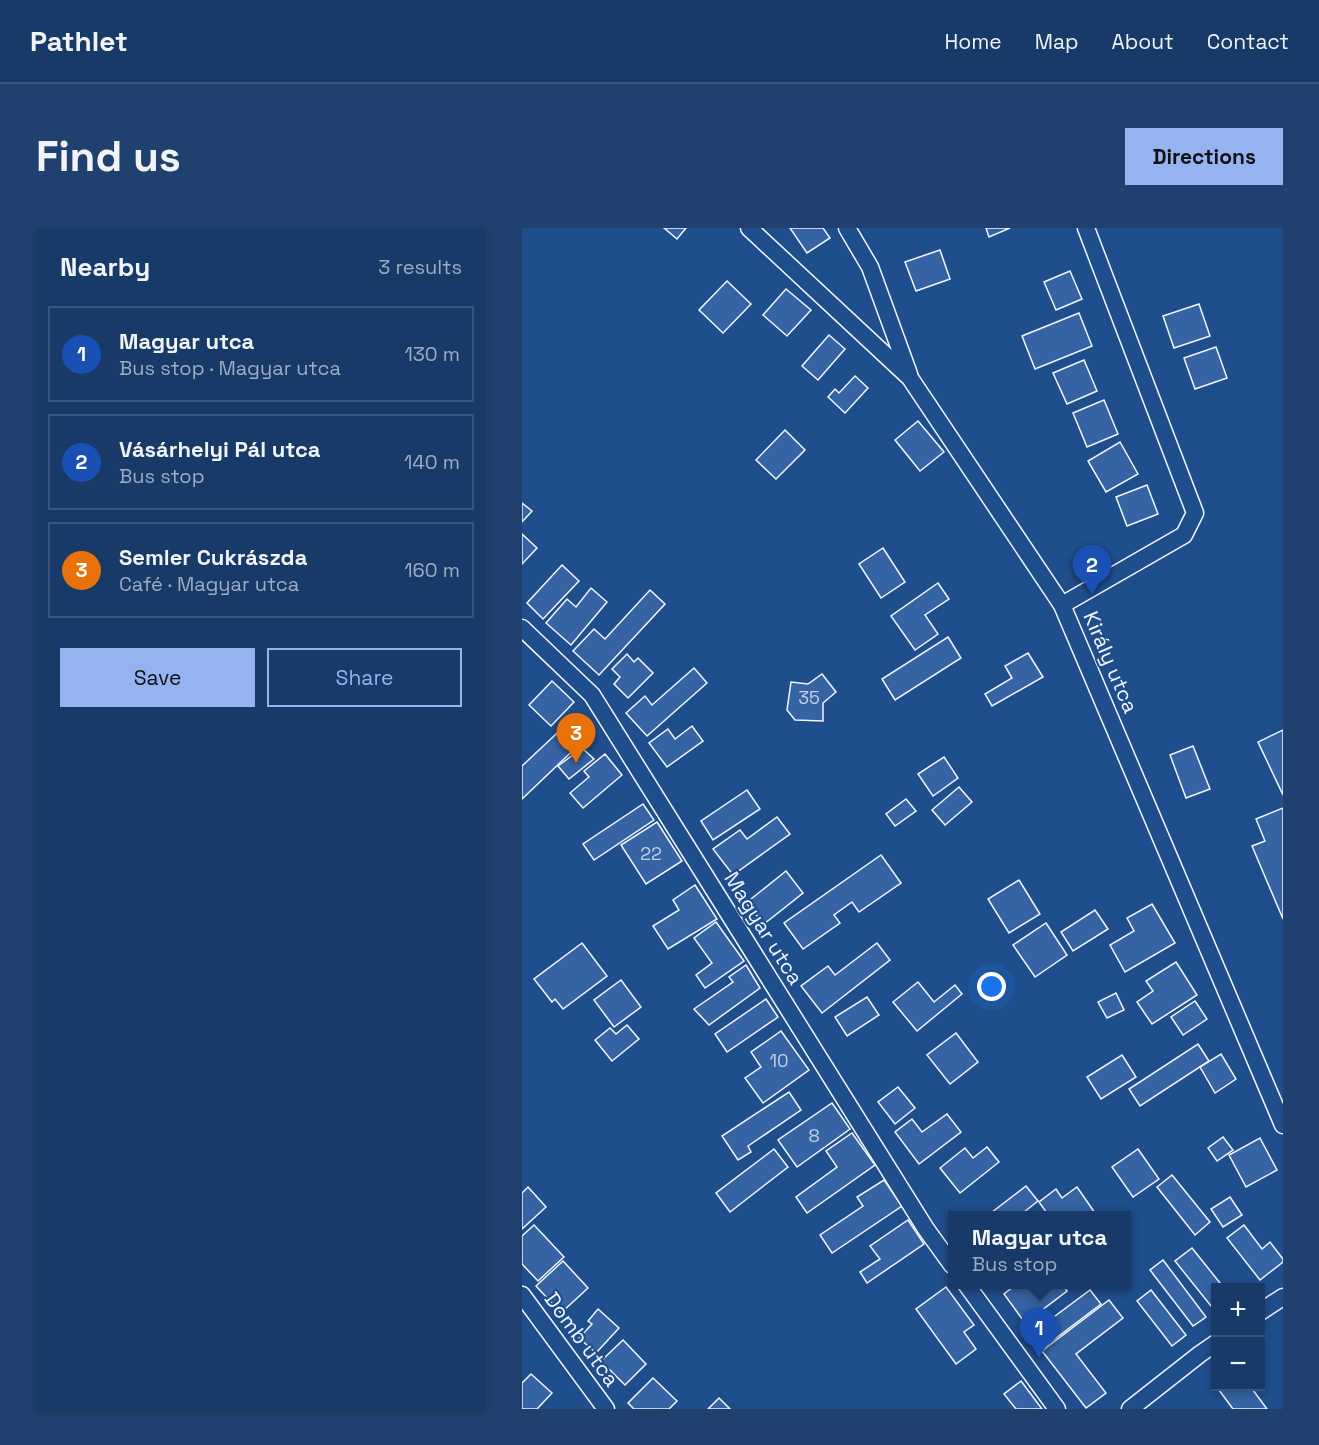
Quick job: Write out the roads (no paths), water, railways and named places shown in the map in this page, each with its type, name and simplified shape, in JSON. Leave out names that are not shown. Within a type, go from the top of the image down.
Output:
[{"type":"street","name":"Király utca","points":[[749,228],[910,378],[1062,605],[1283,1125]]},
{"type":"street","points":[[847,228],[870,267],[910,378]]},
{"type":"street","points":[[1062,605],[1184,535],[1195,513],[1086,228]]},
{"type":"street","name":"Magyar utca","points":[[522,628],[592,695],[926,1229],[948,1259]]},
{"type":"street","points":[[970,1289],[1057,1409]]},
{"type":"street","name":"Domb utca","points":[[522,1295],[606,1409]]},
{"type":"street","points":[[1265,1309],[1283,1297]]},
{"type":"street","points":[[1130,1409],[1211,1346]]},
{"type":"place","name":"Vásárhelyi Pál utca","points":[[1092,595]]},
{"type":"place","name":"Semler Cukrászda","points":[[576,763]]},
{"type":"place","name":"Magyar utca","points":[[1039,1358]]}]
